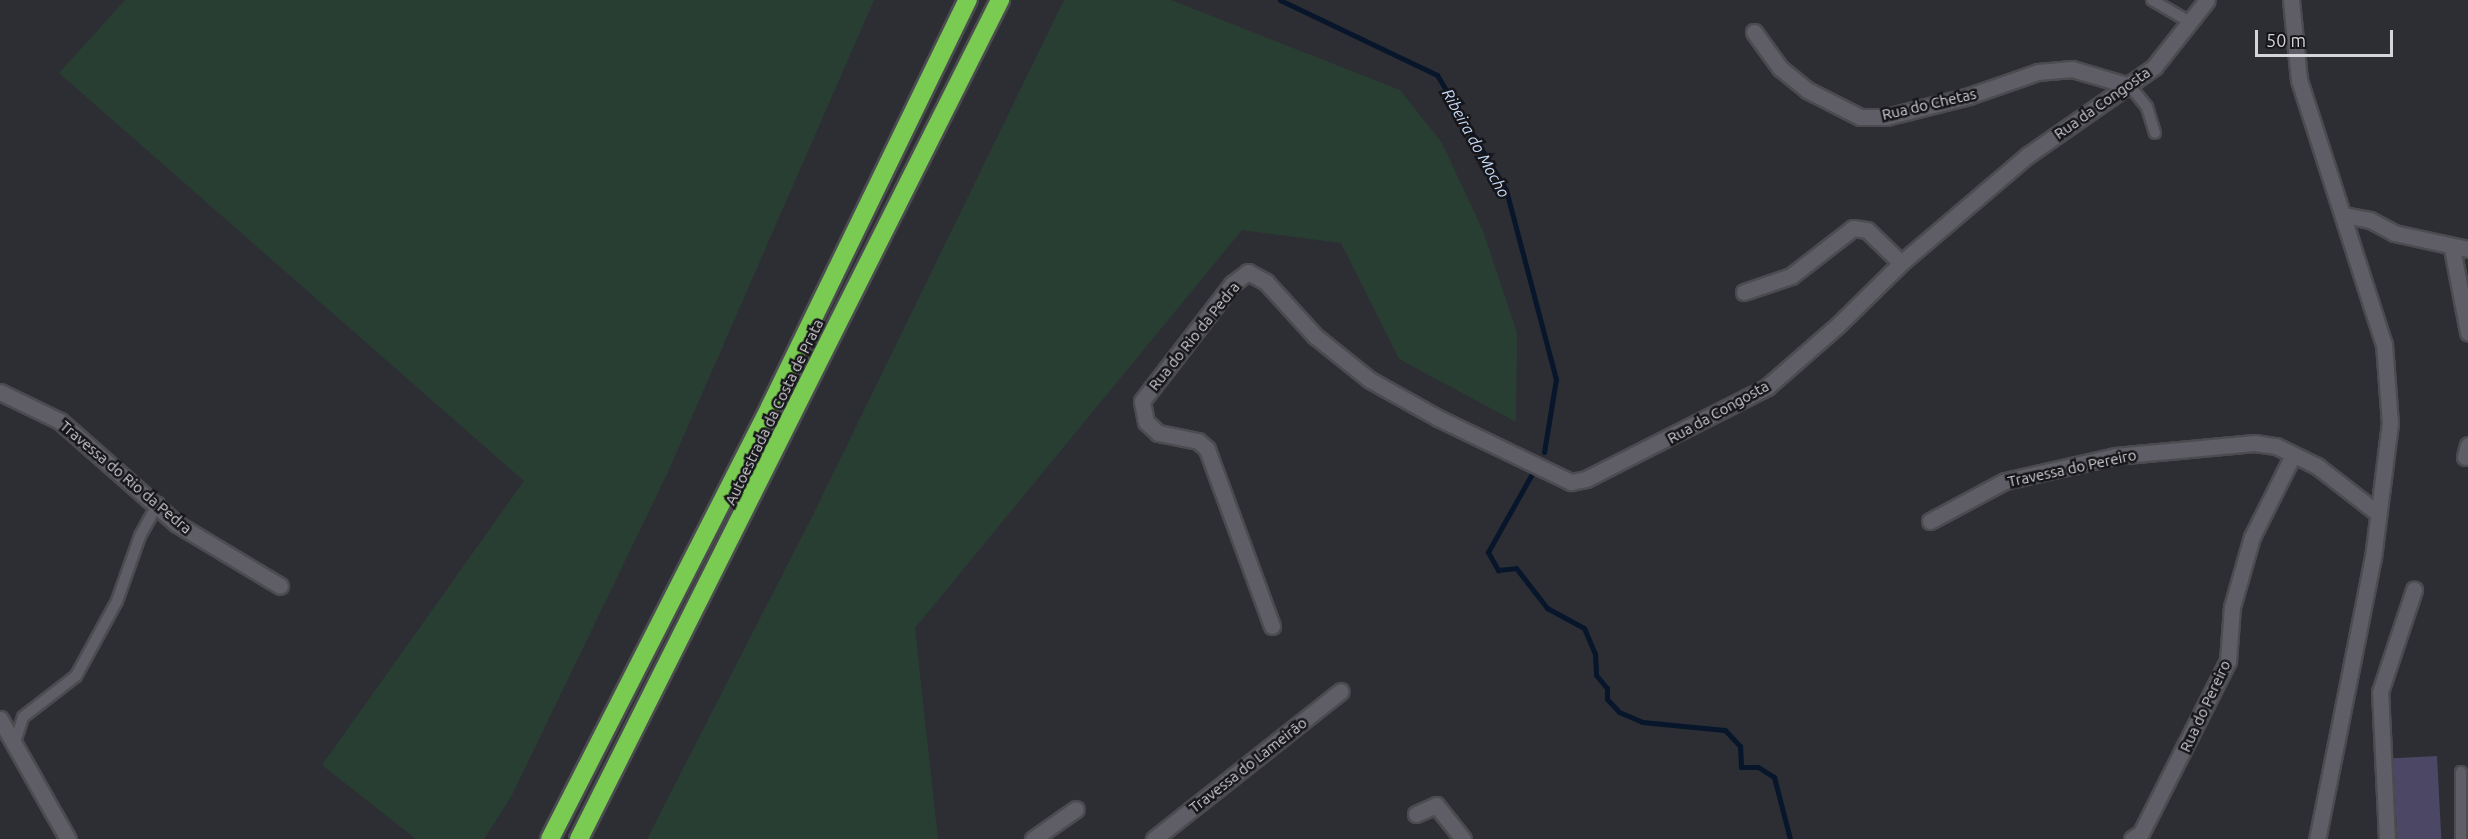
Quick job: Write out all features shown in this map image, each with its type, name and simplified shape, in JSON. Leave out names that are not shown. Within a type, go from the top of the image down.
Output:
[{"type":"highway","name":"Autoestrada da Costa de Prata","points":[[550,839],[770,408],[968,0]]},
{"type":"highway","name":"Autoestrada da Costa de Prata","points":[[579,839],[1000,0]]},
{"type":"street","name":"Rua da Congosta","points":[[1537,465],[1571,482],[1586,479],[1767,387],[1838,325],[1901,262],[2028,155],[2130,86],[2154,67],[2207,0]]},
{"type":"street","points":[[2291,0],[2299,80],[2384,344],[2390,423],[2376,512],[2373,557],[2317,839]]},
{"type":"street","name":"Rua do Chetas","points":[[1754,32],[1789,75],[1807,90],[1860,117],[1886,117],[1948,102],[2038,72],[2072,69],[2130,86]]},
{"type":"street","points":[[2344,215],[2370,220],[2394,233],[2452,248],[2468,249]]},
{"type":"street","points":[[1744,292],[1791,276],[1853,228],[1867,230],[1901,262]]},
{"type":"street","points":[[2452,248],[2468,332]]},
{"type":"street","name":"Rua do Rio da Pedra","points":[[1272,626],[1207,449],[1198,441],[1158,433],[1146,422],[1142,401],[1232,284],[1248,272],[1266,282],[1316,336],[1370,380],[1438,418],[1537,465]]},
{"type":"street","name":"Travessa do Rio da Pedra","points":[[0,392],[60,421],[158,503],[177,524],[280,586]]},
{"type":"street","name":"Travessa do Pereiro","points":[[1930,521],[2005,481],[2115,456],[2254,443],[2276,446],[2292,457]]},
{"type":"street","points":[[2292,457],[2317,466],[2376,512]]},
{"type":"street","name":"Rua do Pereiro","points":[[2132,839],[2141,833],[2228,661],[2232,607],[2252,537],[2292,457]]},
{"type":"street","points":[[2387,839],[2380,692],[2414,590]]},
{"type":"street","name":"Travessa do Lameirão","points":[[1154,839],[1341,691]]},
{"type":"street","points":[[0,719],[68,839]]},
{"type":"street","points":[[1416,814],[1436,805],[1462,839]]},
{"type":"street","points":[[1033,839],[1076,809]]},
{"type":"lane","points":[[2152,0],[2190,22]]},
{"type":"lane","points":[[2130,86],[2147,107],[2155,133]]},
{"type":"lane","points":[[14,745],[23,717],[76,676],[81,668],[117,601],[140,536],[158,503]]},
{"type":"lane","points":[[2461,772],[2461,839]]},
{"type":"green space","points":[[125,0],[874,0],[667,474],[511,797],[484,839],[416,839],[322,765],[524,481],[59,73]]},
{"type":"green space","points":[[1064,0],[1171,0],[1400,90],[1442,143],[1483,231],[1517,333],[1516,422],[1399,359],[1341,243],[1242,230],[915,628],[938,839],[647,839],[814,513]]},
{"type":"building","points":[[2437,756],[2441,839],[2397,839],[2393,758]]},
{"type":"waterway","name":"Ribeira do Mocho","points":[[1280,0],[1437,75],[1506,190],[1556,379],[1544,452]]},
{"type":"waterway","name":"Ribeira do Mocho","points":[[1533,472],[1488,552],[1498,570],[1516,568],[1547,608],[1584,628],[1595,654],[1596,675],[1607,688],[1607,699],[1619,712],[1642,722],[1725,730],[1740,746],[1741,767],[1758,767],[1774,777],[1790,839]]}]
